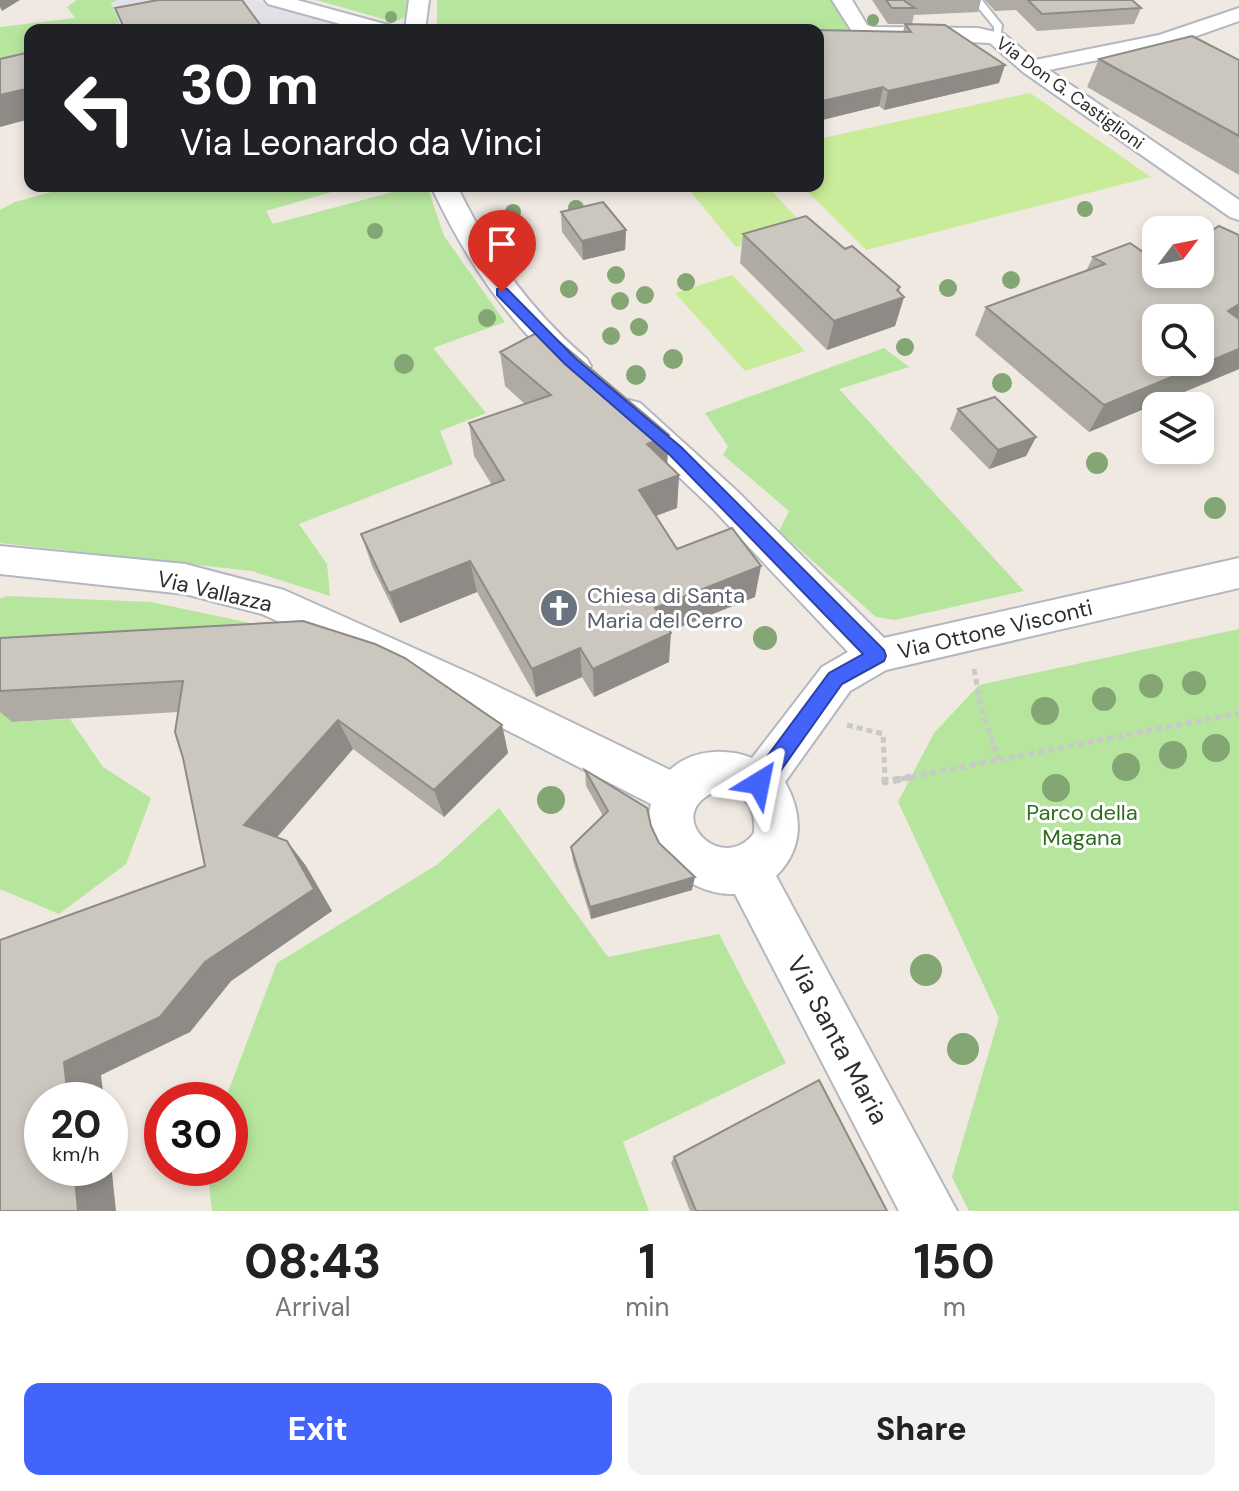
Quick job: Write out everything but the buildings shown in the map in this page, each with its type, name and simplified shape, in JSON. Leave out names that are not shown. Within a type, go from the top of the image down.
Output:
[{"type":"street","points":[[275,0],[363,24]]},
{"type":"street","points":[[416,24],[419,0]]},
{"type":"street","name":"Via Don G. Castiglioni","points":[[842,0],[860,29],[882,35],[978,34],[997,38],[1031,67],[1239,212]]},
{"type":"street","points":[[1031,67],[1149,42],[1239,14]]},
{"type":"street","points":[[447,192],[467,236],[502,292],[570,361],[675,451],[877,656]]},
{"type":"street","name":"Via Vallazza","points":[[0,560],[185,579],[271,601],[462,688],[675,794]]},
{"type":"street","name":"Via Ottone Visconti","points":[[759,783],[836,679],[877,656],[1239,573]]},
{"type":"street","points":[[704,770],[733,771],[759,783],[771,797],[777,813],[778,830],[773,846],[763,859],[747,869],[729,872],[709,869],[691,860],[678,845],[670,828],[670,810],[675,794],[687,779],[704,770]]},
{"type":"street","name":"Via Santa Maria","points":[[747,869],[929,1211]]},
{"type":"lane","points":[[977,0],[999,27],[997,38]]},
{"type":"path","points":[[959,639],[972,661],[981,708],[999,760]]},
{"type":"path","points":[[808,714],[883,734],[885,782],[1239,713]]},
{"type":"shaded area","points":[[254,0],[336,24],[119,24],[111,2]]},
{"type":"green space","points":[[77,0],[117,0],[111,3],[120,24],[25,24],[75,18],[67,7]]},
{"type":"green space","points":[[316,0],[411,0],[411,15],[394,22]]},
{"type":"green space","points":[[437,0],[836,0],[862,41],[824,40],[824,24],[437,24]]},
{"type":"green space","points":[[24,24],[24,57],[0,63],[0,27]]},
{"type":"green space","points":[[1030,93],[1151,177],[866,250],[808,192],[824,192],[824,138]]},
{"type":"green space","points":[[51,192],[331,192],[266,211],[273,224],[393,192],[429,192],[444,236],[505,322],[433,348],[486,413],[440,431],[453,464],[299,524],[327,564],[330,596],[252,571],[0,543],[0,210],[15,202]]},
{"type":"green space","points":[[691,192],[773,192],[808,230],[736,247]]},
{"type":"green space","points":[[732,275],[805,351],[745,371],[675,293]]},
{"type":"green space","points":[[884,348],[909,367],[839,389],[1024,591],[895,620],[876,617],[779,531],[789,511],[723,455],[728,446],[705,413]]},
{"type":"green space","points":[[6,596],[151,602],[259,625],[12,722],[70,719],[103,767],[151,798],[126,864],[59,914],[0,889],[0,599]]},
{"type":"green space","name":"Parco della Magana","points":[[1239,629],[1239,1211],[969,1211],[952,1177],[999,1018],[898,802],[934,733],[979,685]]},
{"type":"green space","points":[[499,808],[608,957],[719,934],[786,1063],[623,1142],[649,1211],[212,1211],[209,1186],[248,1186],[248,1082],[232,1082],[277,963],[438,864]]},
{"type":"place","name":"Chiesa di Santa Maria del Cerro","points":[[559,608]]},
{"type":"route","points":[[502,292],[570,361],[675,451],[741,515],[877,656],[836,679],[759,783]]}]
